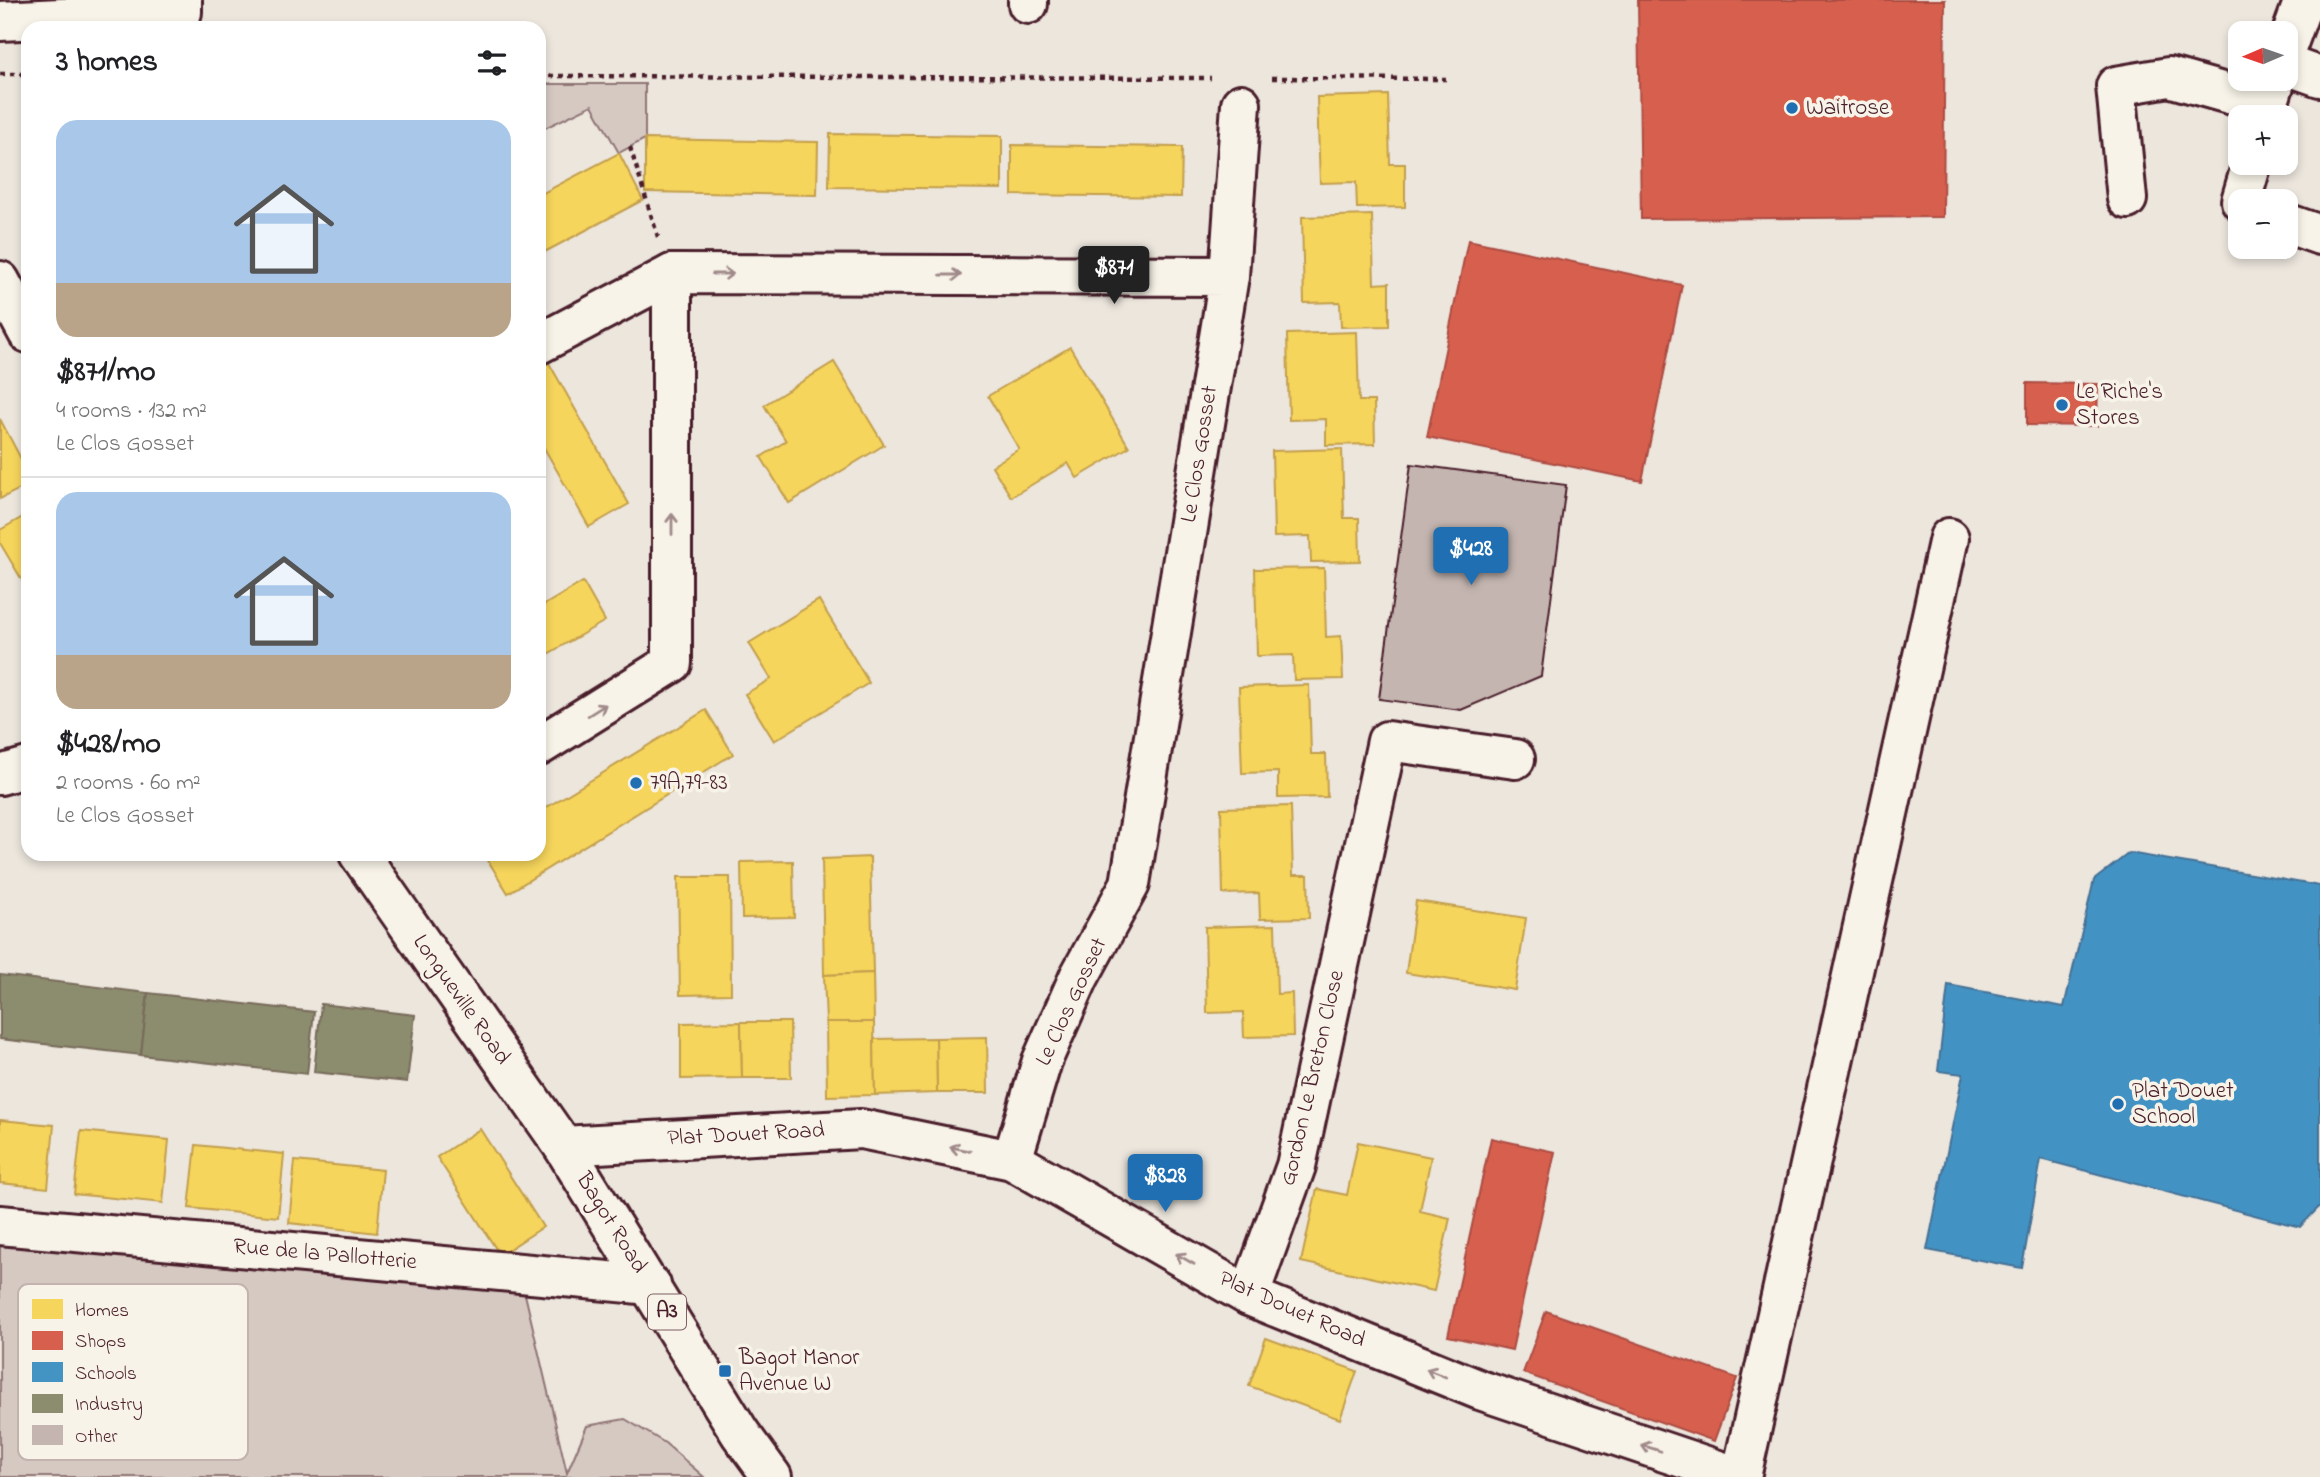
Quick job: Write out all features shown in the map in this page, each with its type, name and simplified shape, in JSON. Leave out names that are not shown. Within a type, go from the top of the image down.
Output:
[{"type":"street","points":[[0,21],[181,12],[182,0]]},
{"type":"street","points":[[2296,21],[2304,0]]},
{"type":"street","points":[[2298,69],[2320,77]]},
{"type":"street","points":[[2127,199],[2116,86],[2169,76],[2269,100]]},
{"type":"street","name":"Le Clos Gosset","points":[[1012,1160],[1042,1061],[1079,977],[1130,884],[1229,276],[1243,87]]},
{"type":"street","points":[[2298,227],[2320,235]]},
{"type":"street","points":[[546,742],[672,663],[673,274]]},
{"type":"street","points":[[546,340],[673,274],[1229,276]]},
{"type":"street","points":[[0,281],[21,320]]},
{"type":"street","points":[[1740,1477],[1948,538]]},
{"type":"street","name":"Gordon Le Breton Close","points":[[1249,1296],[1296,1166],[1387,741],[1515,759]]},
{"type":"street","name":"Longueville Road","points":[[367,861],[562,1146]]},
{"type":"street","name":"Plat Douet Road","points":[[562,1146],[861,1129],[1012,1160],[1249,1296],[1480,1390],[1740,1477]]},
{"type":"street","name":"Bagot Road","points":[[562,1146],[651,1285],[740,1433],[772,1477]]},
{"type":"street","name":"Rue de la Pallotterie","points":[[0,1225],[651,1285]]},
{"type":"path","points":[[0,74],[21,74]]},
{"type":"path","points":[[546,76],[1243,87],[1446,79]]},
{"type":"path","points":[[630,147],[647,210],[673,274]]},
{"type":"shaded area","points":[[546,84],[645,84],[645,139],[619,153],[592,105],[546,128]]},
{"type":"shaded area","points":[[0,1243],[524,1290],[567,1473],[587,1426],[625,1419],[665,1443],[704,1477],[0,1477]]},
{"type":"building: Homes","points":[[1388,95],[1390,164],[1405,164],[1405,207],[1357,208],[1356,182],[1320,183],[1317,97]]},
{"type":"building: Homes","points":[[830,134],[1002,136],[1002,189],[829,187]]},
{"type":"building: Homes","points":[[645,139],[818,142],[817,195],[645,192]]},
{"type":"building: Homes","points":[[1012,145],[1182,147],[1181,197],[1012,195]]},
{"type":"building: Homes","points":[[619,153],[643,200],[546,251],[546,191]]},
{"type":"building: Homes","points":[[1372,215],[1374,284],[1389,283],[1389,326],[1341,327],[1340,302],[1304,303],[1302,217]]},
{"type":"building: Homes","points":[[1357,332],[1359,401],[1374,401],[1375,444],[1326,445],[1326,419],[1289,420],[1287,334]]},
{"type":"building: Homes","points":[[1070,347],[1129,447],[1077,478],[1068,463],[1011,497],[992,466],[1019,449],[988,396]]},
{"type":"building: Homes","points":[[546,358],[629,504],[589,527],[546,451]]},
{"type":"building: Homes","points":[[834,362],[884,445],[789,503],[761,457],[786,441],[764,405]]},
{"type":"building: Homes","points":[[0,419],[21,459],[21,488],[0,499]]},
{"type":"building: Homes","points":[[1342,449],[1344,518],[1359,518],[1360,561],[1311,562],[1310,536],[1274,537],[1272,451]]},
{"type":"building: Homes","points":[[21,518],[21,578],[0,543],[0,530]]},
{"type":"building: Homes","points":[[1324,568],[1326,637],[1341,636],[1343,679],[1294,680],[1293,655],[1257,656],[1255,569]]},
{"type":"building: Homes","points":[[583,582],[605,621],[546,655],[546,604]]},
{"type":"building: Homes","points":[[819,600],[869,683],[774,741],[745,694],[771,679],[749,643]]},
{"type":"building: Homes","points":[[1309,685],[1311,754],[1326,754],[1327,797],[1278,798],[1278,772],[1242,773],[1239,687]]},
{"type":"building: Homes","name":"79A,79-83","points":[[706,710],[733,754],[508,893],[488,861],[546,861],[546,808]]},
{"type":"building: Homes","points":[[1291,806],[1293,875],[1308,875],[1309,918],[1260,919],[1259,893],[1223,894],[1221,808]]},
{"type":"building: Homes","points":[[870,857],[873,973],[824,975],[822,859]]},
{"type":"building: Homes","points":[[793,861],[794,917],[742,918],[741,862]]},
{"type":"building: Homes","points":[[678,877],[730,877],[731,994],[680,995]]},
{"type":"building: Homes","points":[[1416,901],[1526,918],[1515,990],[1406,973]]},
{"type":"building: Homes","points":[[1275,925],[1277,994],[1292,993],[1293,1036],[1244,1037],[1243,1012],[1207,1013],[1205,927]]},
{"type":"building: Homes","points":[[873,973],[874,1022],[826,1022],[824,975]]},
{"type":"building: Homes","points":[[741,1022],[742,1078],[681,1079],[681,1023]]},
{"type":"building: Homes","points":[[741,1022],[790,1022],[791,1078],[742,1078]]},
{"type":"building: Homes","points":[[826,1022],[874,1022],[875,1095],[827,1096]]},
{"type":"building: Homes","points":[[987,1037],[988,1093],[937,1093],[936,1038]]},
{"type":"building: Homes","points":[[936,1038],[937,1093],[875,1095],[874,1039]]},
{"type":"building: Homes","points":[[0,1120],[54,1125],[48,1188],[0,1183]]},
{"type":"building: Homes","points":[[480,1129],[543,1227],[500,1255],[437,1157]]},
{"type":"building: Homes","points":[[81,1131],[169,1140],[163,1203],[74,1194]]},
{"type":"building: Homes","points":[[1358,1142],[1431,1157],[1420,1211],[1450,1218],[1434,1291],[1301,1262],[1317,1189],[1347,1195]]},
{"type":"building: Homes","points":[[196,1145],[284,1154],[278,1217],[189,1208]]},
{"type":"building: Homes","points":[[295,1161],[383,1170],[377,1233],[289,1223]]},
{"type":"building: Homes","points":[[1266,1338],[1357,1371],[1340,1419],[1249,1386]]},
{"type":"building: Shops","name":"Waitrose","points":[[1638,0],[1945,0],[1943,217],[1641,219]]},
{"type":"building: Shops","points":[[1468,240],[1682,285],[1642,481],[1427,437]]},
{"type":"building: Shops","name":"Le Riche's Stores","points":[[2027,383],[2098,384],[2097,426],[2027,425]]},
{"type":"building: Shops","points":[[1491,1138],[1555,1152],[1512,1350],[1448,1336]]},
{"type":"building: Shops","points":[[1546,1311],[1737,1378],[1714,1441],[1523,1373]]},
{"type":"building: Schools","points":[[2129,853],[2320,886],[2320,1206],[2300,1227],[2041,1159],[2022,1268],[1927,1250],[1963,1074],[1938,1071],[1948,985],[2064,1007],[2094,880]]},
{"type":"building: Industry","points":[[0,975],[148,993],[141,1055],[0,1039]]},
{"type":"building: Industry","points":[[148,993],[314,1012],[307,1074],[141,1055]]},
{"type":"building: Industry","points":[[321,1004],[415,1015],[407,1082],[314,1072]]},
{"type":"building: Other","points":[[1411,464],[1566,485],[1541,676],[1461,710],[1379,699]]},
{"type":"place","name":"Waitrose","points":[[1792,108]]},
{"type":"place","name":"Le Riche's Stores","points":[[2062,405]]},
{"type":"place","name":"79A,79-83","points":[[636,783]]},
{"type":"place","name":"Plat Douet School","points":[[2118,1104]]},
{"type":"place","name":"Bagot Manor Avenue W","points":[[725,1371]]}]
